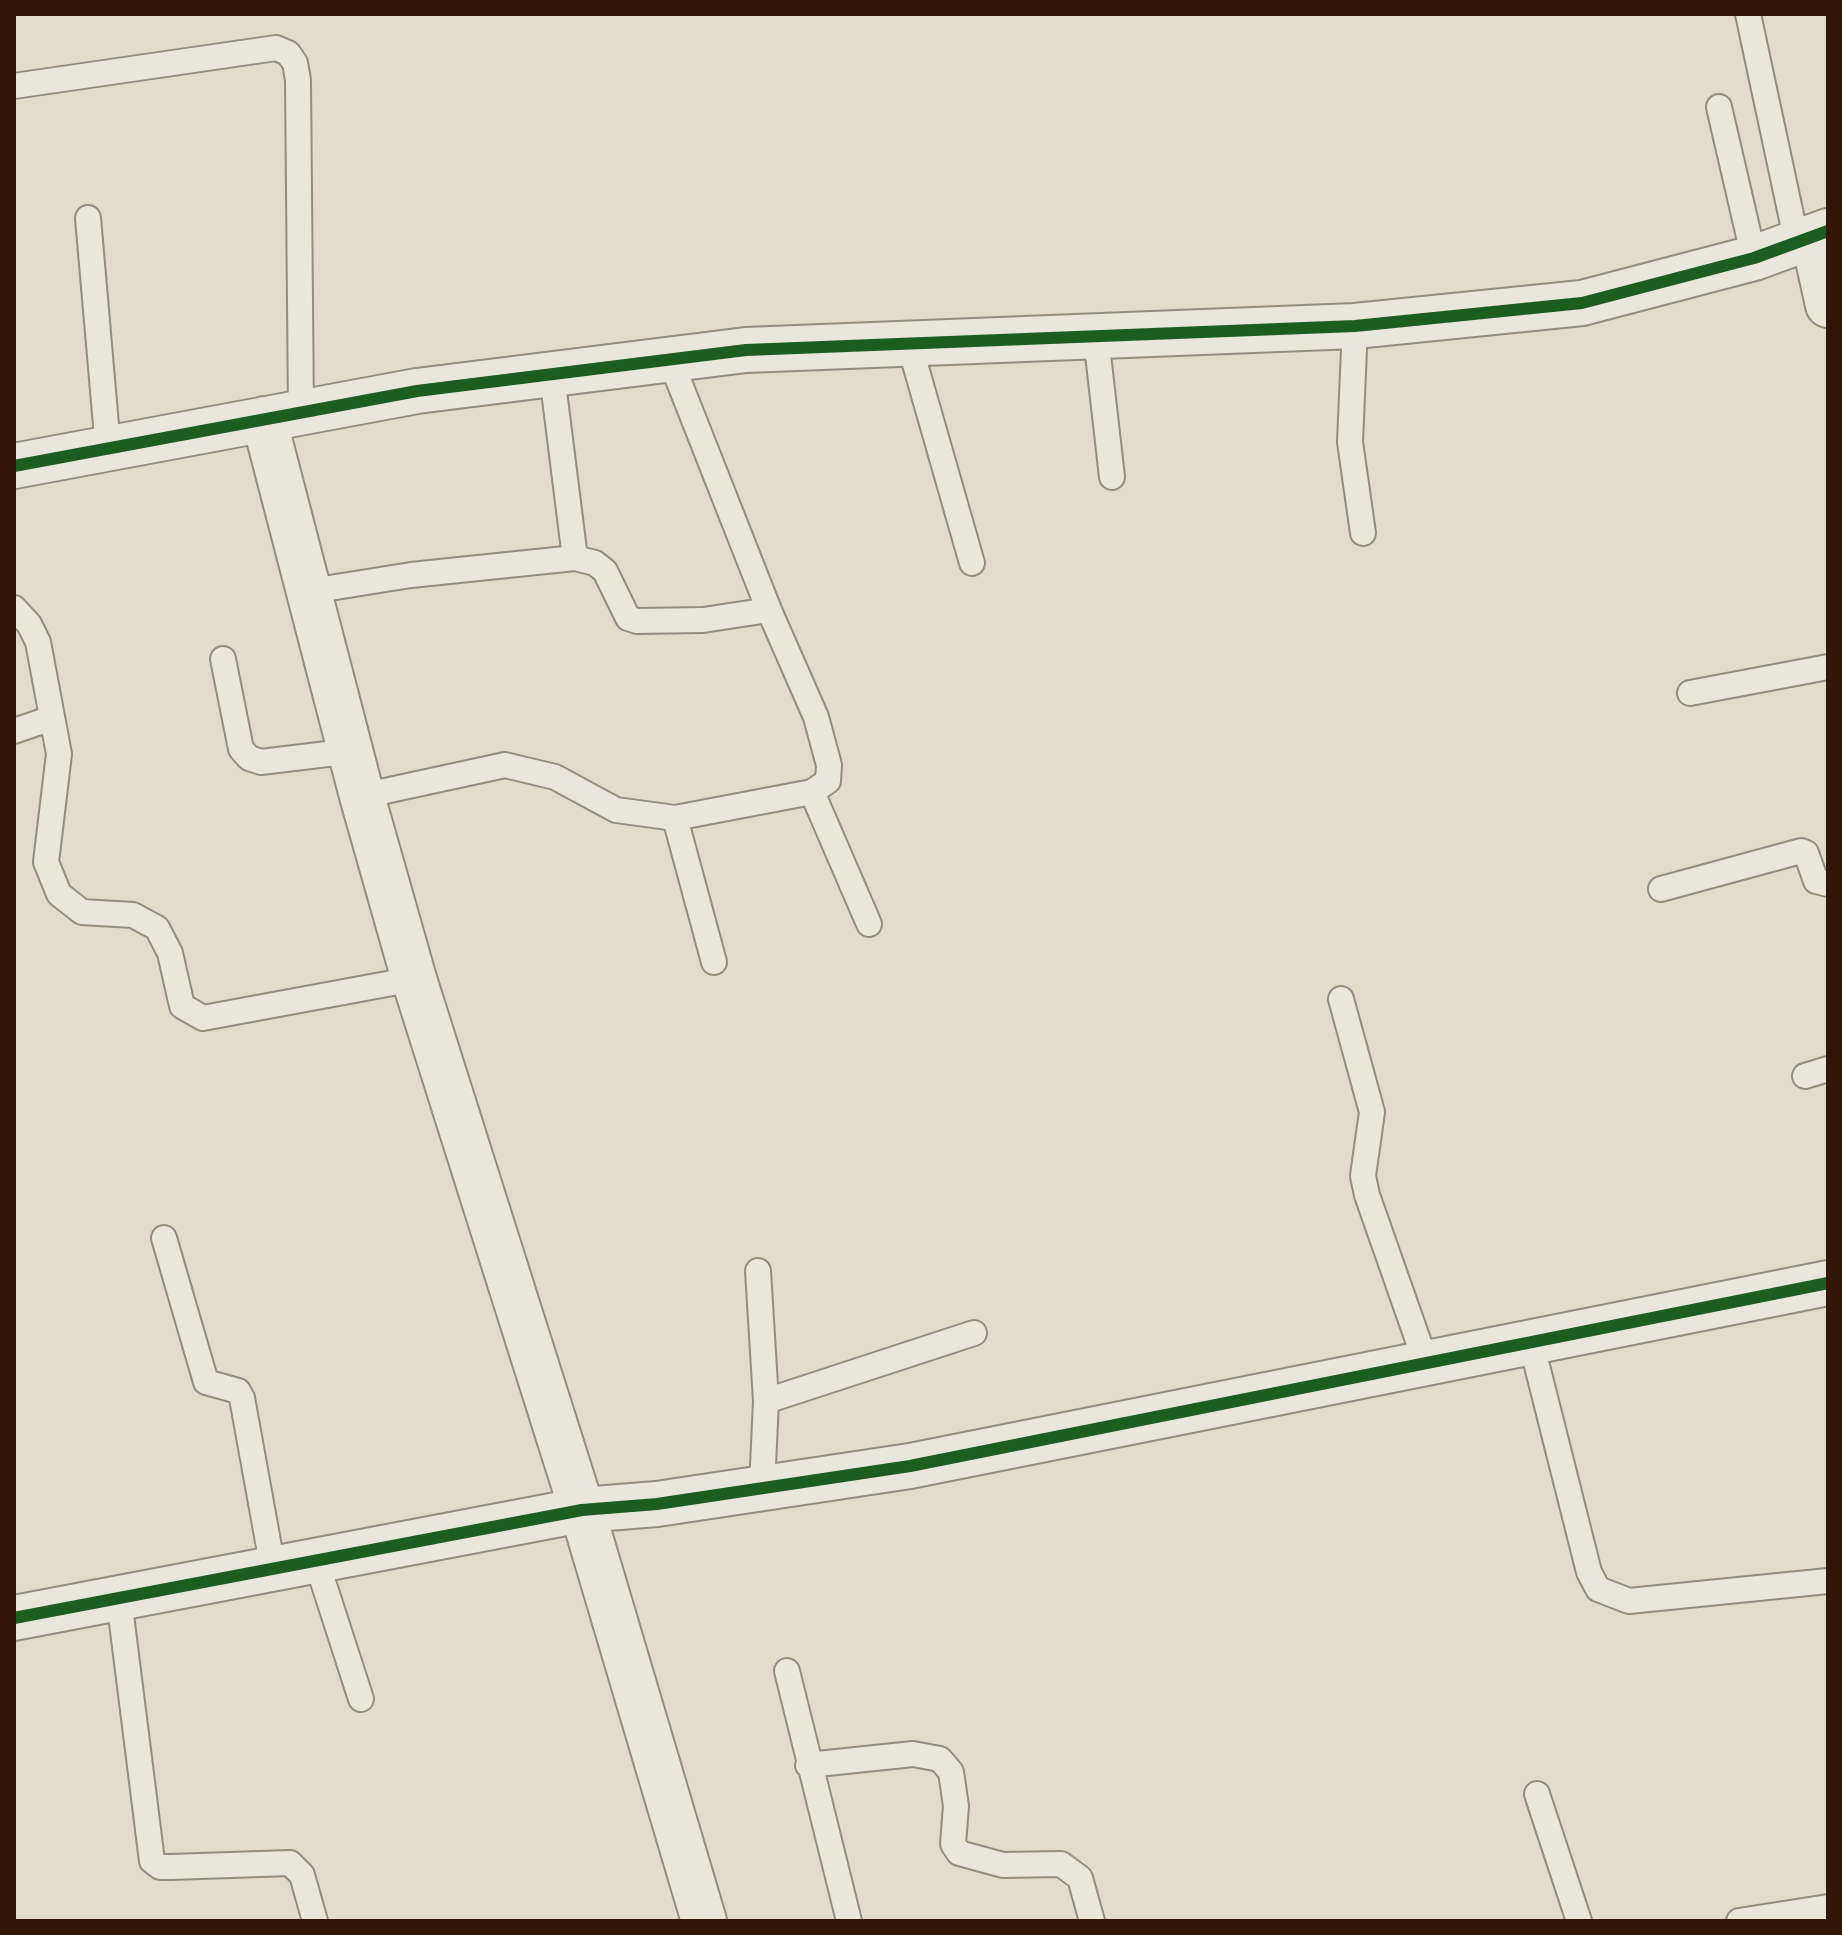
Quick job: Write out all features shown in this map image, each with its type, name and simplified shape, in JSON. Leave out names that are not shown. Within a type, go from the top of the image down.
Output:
[{"type":"street","points":[[14,466],[417,391],[746,350],[1355,326],[1582,303],[1754,258],[1812,237],[1828,305]]},
{"type":"street","points":[[282,417],[311,591],[362,796],[414,979],[582,1510],[704,1921]]},
{"type":"street","points":[[14,1618],[582,1510],[657,1504],[910,1466],[1828,1283]]},
{"type":"lane","points":[[1748,14],[1812,237]]},
{"type":"lane","points":[[14,86],[276,48],[288,53],[298,80],[282,417]]},
{"type":"lane","points":[[1719,107],[1754,258]]},
{"type":"lane","points":[[88,218],[108,448]]},
{"type":"lane","points":[[1355,326],[1350,442],[1363,533]]},
{"type":"lane","points":[[1096,337],[1112,477]]},
{"type":"lane","points":[[909,343],[972,563]]},
{"type":"lane","points":[[362,796],[505,765],[555,777],[616,810],[675,818],[812,792],[828,781],[829,765],[816,717],[769,610],[670,359]]},
{"type":"lane","points":[[552,375],[575,558]]},
{"type":"lane","points":[[311,591],[411,575],[575,558],[595,563],[605,571],[628,618],[637,621],[703,620],[769,610]]},
{"type":"lane","points":[[14,608],[34,632],[59,754],[46,862],[59,894],[82,912],[133,915],[157,928],[170,953],[182,1006],[203,1018],[414,979]]},
{"type":"lane","points":[[223,659],[241,749],[249,758],[261,762],[352,751]]},
{"type":"lane","points":[[1690,693],[1828,667]]},
{"type":"lane","points":[[14,731],[52,718]]},
{"type":"lane","points":[[812,792],[869,924]]},
{"type":"lane","points":[[675,818],[714,962]]},
{"type":"lane","points":[[1661,889],[1801,851],[1806,853],[1816,881],[1828,884]]},
{"type":"lane","points":[[1341,999],[1372,1112],[1363,1176],[1367,1195],[1426,1363]]},
{"type":"lane","points":[[164,1238],[206,1382],[238,1391],[242,1398],[273,1569]]},
{"type":"lane","points":[[758,1271],[766,1401],[762,1487]]},
{"type":"lane","points":[[766,1401],[974,1333]]},
{"type":"lane","points":[[1531,1342],[1589,1572],[1598,1589],[1629,1601],[1828,1581]]},
{"type":"lane","points":[[316,1560],[361,1699]]},
{"type":"lane","points":[[119,1599],[152,1861],[160,1867],[290,1863],[302,1875],[315,1921]]},
{"type":"lane","points":[[787,1671],[849,1921]]},
{"type":"lane","points":[[808,1765],[913,1754],[940,1759],[951,1772],[956,1806],[953,1844],[959,1853],[1003,1865],[1061,1864],[1073,1870],[1080,1878],[1092,1921]]},
{"type":"lane","points":[[1537,1794],[1579,1921]]},
{"type":"lane","points":[[1739,1921],[1828,1907]]},
{"type":"cycle path","points":[[14,466],[417,391],[746,350],[1355,326],[1582,303],[1754,258],[1828,231]]},
{"type":"cycle path","points":[[14,1618],[582,1510],[657,1504],[910,1466],[1828,1283]]}]
